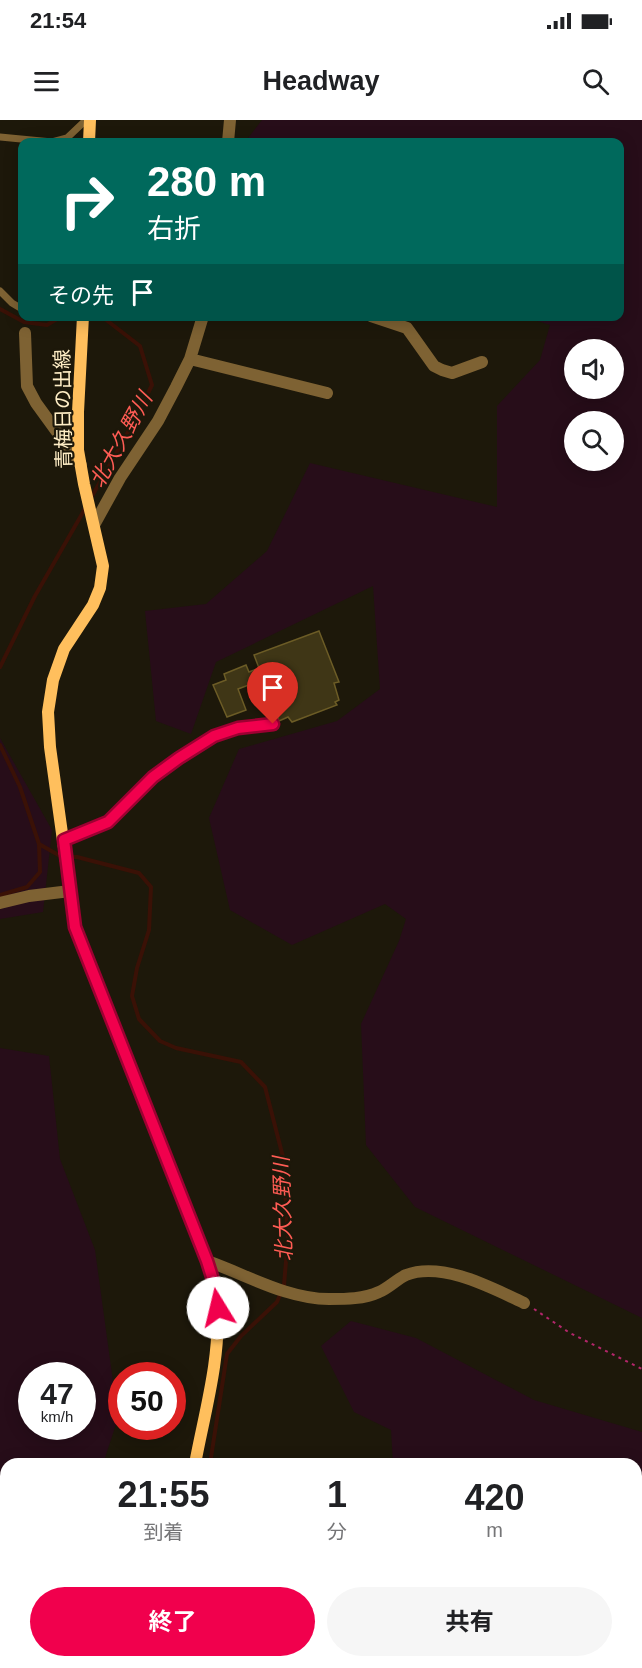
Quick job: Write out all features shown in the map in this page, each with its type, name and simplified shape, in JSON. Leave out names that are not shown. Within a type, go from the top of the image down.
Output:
[{"type":"main road","points":[[88,120],[89,138]]},
{"type":"main road","name":"青梅日の出線","points":[[82,322],[78,450],[103,566],[100,588],[93,605],[64,649],[53,680],[48,712],[50,747],[75,927],[214,1283],[218,1308],[217,1337],[196,1458]]},
{"type":"street","points":[[228,138],[230,120]]},
{"type":"street","points":[[94,525],[120,478],[158,422],[190,359],[201,321]]},
{"type":"street","points":[[386,321],[407,328],[434,366],[442,370],[452,373],[482,362]]},
{"type":"street","points":[[25,333],[27,386],[36,403],[81,465]]},
{"type":"street","points":[[190,359],[327,393]]},
{"type":"street","points":[[65,846],[108,822],[153,777],[214,736],[238,728],[273,724]]},
{"type":"street","points":[[0,903],[29,896],[70,891]]},
{"type":"street","points":[[207,1261],[290,1293],[328,1299],[364,1297],[380,1292],[406,1275],[428,1270],[486,1286],[524,1303]]},
{"type":"lane","points":[[68,138],[88,120]]},
{"type":"lane","points":[[0,137],[18,139]]},
{"type":"lane","points":[[0,291],[18,307]]},
{"type":"path","points":[[524,1303],[570,1333],[642,1369]]},
{"type":"shaded area","points":[[262,120],[642,120],[642,1318],[415,1207],[366,1145],[361,1024],[399,941],[406,919],[385,904],[292,945],[230,910],[209,818],[239,749],[337,721],[380,689],[373,586],[216,662],[191,734],[156,721],[145,611],[206,604],[267,551],[310,463],[497,507],[497,406],[540,360],[550,325],[538,321],[624,321],[624,138],[248,138]]},
{"type":"shaded area","points":[[0,738],[52,830],[43,912],[0,919]]},
{"type":"shaded area","points":[[0,1048],[49,1056],[60,1159],[95,1250],[110,1362],[108,1362],[108,1440],[111,1440],[105,1458],[0,1458]]},
{"type":"shaded area","points":[[351,1321],[416,1338],[534,1400],[642,1432],[642,1458],[393,1458],[391,1430],[354,1412],[321,1346]]},
{"type":"building","points":[[319,631],[339,682],[334,683],[339,700],[335,702],[337,705],[292,722],[288,717],[279,721],[273,705],[261,709],[256,697],[268,692],[261,672],[251,676],[254,683],[238,689],[246,710],[227,717],[213,685],[226,680],[224,674],[246,665],[249,672],[259,668],[254,655]]},
{"type":"waterway","name":"北大久野川","points":[[0,309],[18,319]]},
{"type":"waterway","name":"北大久野川","points":[[22,321],[47,325],[54,321]]},
{"type":"waterway","name":"北大久野川","points":[[91,498],[152,385],[140,346],[108,321]]},
{"type":"waterway","name":"北大久野川","points":[[0,667],[35,596],[86,507]]},
{"type":"waterway","name":"北大久野川","points":[[0,745],[20,787],[39,844],[62,857],[77,857],[139,873],[151,887],[149,930],[137,968],[132,996],[139,1019],[160,1041],[176,1048],[241,1062],[265,1087],[283,1157],[288,1238],[284,1285],[277,1302],[241,1336],[227,1354],[211,1458]]},
{"type":"waterway","points":[[0,895],[27,887],[40,872],[39,844]]},
{"type":"route","points":[[218,1308],[214,1283],[207,1261],[75,927],[64,840],[108,822],[153,777],[214,736],[238,728],[273,724]]}]
